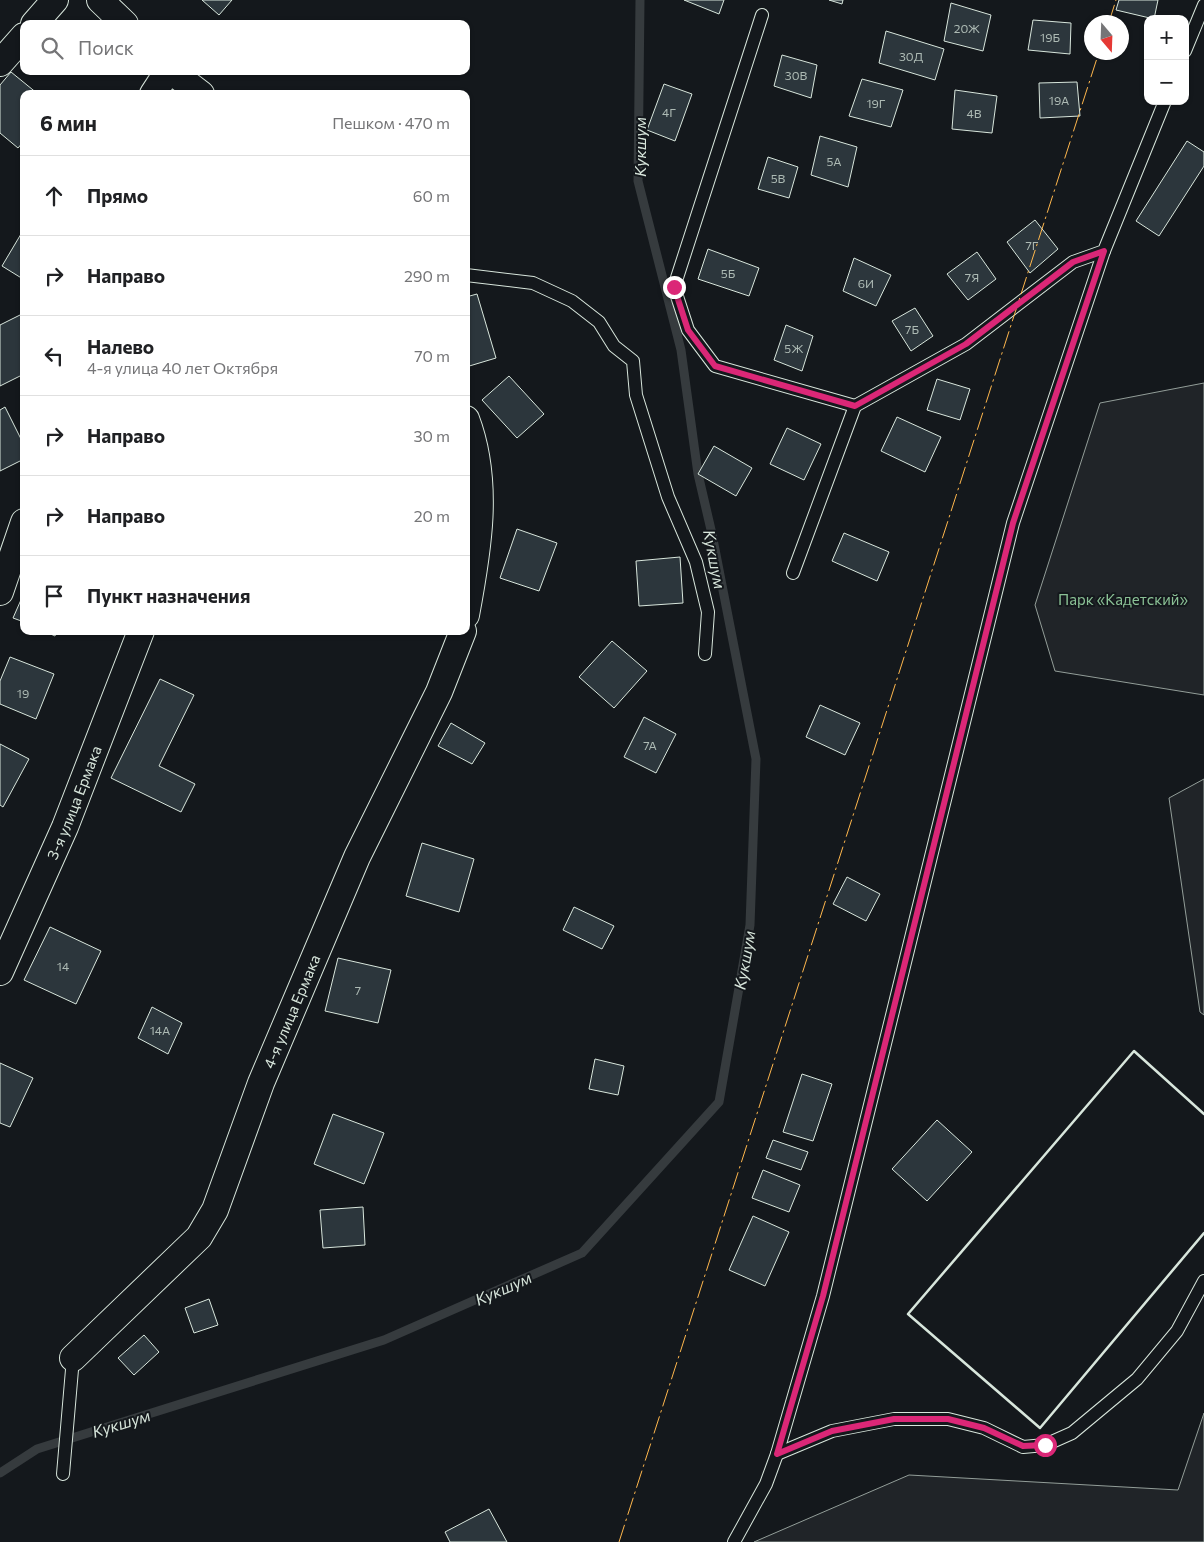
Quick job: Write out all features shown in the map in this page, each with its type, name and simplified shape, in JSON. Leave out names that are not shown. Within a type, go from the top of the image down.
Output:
[{"type":"street","points":[[38,20],[55,0]]},
{"type":"street","points":[[0,63],[20,40]]},
{"type":"street","points":[[156,90],[166,75]]},
{"type":"street","points":[[175,75],[195,90]]},
{"type":"street","points":[[470,437],[480,482],[478,547],[470,592]]},
{"type":"street","points":[[0,592],[20,534]]},
{"type":"street","name":"3-я улица Ермака","points":[[0,972],[65,827],[139,635]]},
{"type":"street","name":"4-я улица Ермака","points":[[73,1358],[199,1237],[215,1210],[261,1083],[349,875],[439,692],[461,635]]},
{"type":"lane","points":[[1189,41],[1204,5]]},
{"type":"lane","points":[[762,15],[674,287],[688,330],[715,366],[855,406]]},
{"type":"lane","points":[[734,1542],[766,1484],[777,1454],[823,1296],[1013,523],[1104,251],[1163,105]]},
{"type":"lane","points":[[793,573],[855,406],[966,344],[1073,262],[1104,251]]},
{"type":"lane","points":[[470,275],[533,283],[572,301],[598,322],[614,346],[633,360],[639,405],[668,496],[696,562],[708,612],[706,654]]},
{"type":"lane","points":[[777,1454],[832,1431],[894,1419],[948,1419],[984,1428],[1023,1446],[1045,1445],[1072,1433],[1137,1379],[1177,1331],[1204,1281]]},
{"type":"lane","points":[[63,1474],[73,1358]]},
{"type":"green space","name":"Парк «Кадетский»","points":[[1204,383],[1204,695],[1055,671],[1035,605],[1100,403]]},
{"type":"green space","points":[[1204,779],[1204,1015],[1200,1012],[1169,798]]},
{"type":"green space","points":[[1204,1413],[1204,1542],[754,1542],[909,1475],[1178,1490]]},
{"type":"building","points":[[202,0],[232,0],[219,15]]},
{"type":"building","points":[[684,0],[724,0],[719,14]]},
{"type":"building","points":[[829,0],[843,0],[842,4]]},
{"type":"building","points":[[1119,0],[1158,0],[1155,15],[1144,15],[1144,17],[1116,10]]},
{"type":"building","points":[[951,3],[991,15],[983,51],[944,41]]},
{"type":"building","points":[[1033,20],[1071,23],[1070,54],[1028,50]]},
{"type":"building","points":[[886,31],[944,49],[935,80],[879,63]]},
{"type":"building","points":[[782,55],[817,65],[811,98],[774,86]]},
{"type":"building","points":[[11,72],[33,90],[20,90],[20,146],[18,148],[0,133],[0,85]]},
{"type":"building","points":[[862,79],[903,90],[891,127],[849,116]]},
{"type":"building","points":[[1077,82],[1080,116],[1040,118],[1039,83]]},
{"type":"building","points":[[664,84],[692,94],[675,141],[647,130]]},
{"type":"building","points":[[955,90],[997,96],[992,133],[952,129]]},
{"type":"building","points":[[820,136],[857,147],[848,187],[811,175]]},
{"type":"building","points":[[1187,141],[1204,152],[1204,166],[1159,236],[1136,221]]},
{"type":"building","points":[[768,157],[798,167],[789,198],[758,189]]},
{"type":"building","points":[[1035,220],[1058,249],[1030,273],[1007,242]]},
{"type":"building","points":[[20,236],[20,277],[2,266]]},
{"type":"building","points":[[708,249],[759,268],[749,296],[698,279]]},
{"type":"building","points":[[977,252],[996,279],[968,300],[947,274]]},
{"type":"building","points":[[854,258],[891,275],[876,306],[843,291]]},
{"type":"building","points":[[477,294],[496,358],[470,366],[470,296]]},
{"type":"building","points":[[915,308],[933,336],[911,351],[892,321]]},
{"type":"building","points":[[20,315],[20,376],[0,386],[0,325]]},
{"type":"building","points":[[786,325],[813,336],[802,371],[774,360]]},
{"type":"building","points":[[509,376],[544,414],[517,438],[482,400]]},
{"type":"building","points":[[937,379],[970,389],[960,420],[927,410]]},
{"type":"building","points":[[5,407],[20,437],[20,461],[0,471],[0,410]]},
{"type":"building","points":[[897,417],[941,437],[925,472],[881,451]]},
{"type":"building","points":[[787,428],[821,444],[804,480],[770,464]]},
{"type":"building","points":[[714,446],[752,468],[736,496],[698,474]]},
{"type":"building","points":[[517,529],[557,543],[539,591],[500,578]]},
{"type":"building","points":[[844,533],[889,552],[877,581],[832,561]]},
{"type":"building","points":[[680,557],[683,603],[639,606],[636,561]]},
{"type":"building","points":[[20,602],[20,621],[13,618]]},
{"type":"building","points":[[612,641],[647,671],[614,708],[579,677]]},
{"type":"building","points":[[10,657],[54,674],[36,719],[0,704],[0,681]]},
{"type":"building","points":[[160,679],[194,695],[159,766],[195,784],[181,812],[111,778]]},
{"type":"building","points":[[820,705],[860,723],[845,755],[806,737]]},
{"type":"building","points":[[644,717],[676,734],[656,773],[624,757]]},
{"type":"building","points":[[451,723],[485,743],[472,764],[438,746]]},
{"type":"building","points":[[0,744],[29,759],[3,807],[0,805]]},
{"type":"building","points":[[422,843],[474,859],[459,912],[406,896]]},
{"type":"building","points":[[847,877],[880,894],[866,921],[833,904]]},
{"type":"building","points":[[574,907],[614,926],[602,949],[563,930]]},
{"type":"building","points":[[50,927],[101,951],[76,1004],[24,980]]},
{"type":"building","points":[[338,958],[391,970],[378,1023],[325,1011]]},
{"type":"building","points":[[152,1007],[182,1023],[168,1054],[138,1038]]},
{"type":"building","points":[[595,1059],[624,1066],[618,1095],[589,1089]]},
{"type":"building","points":[[0,1063],[33,1078],[10,1127],[0,1123]]},
{"type":"building","points":[[802,1074],[832,1084],[813,1141],[783,1132]]},
{"type":"building","points":[[333,1114],[384,1133],[364,1184],[314,1164]]},
{"type":"building","points":[[937,1120],[972,1152],[927,1201],[892,1169]]},
{"type":"building","points":[[773,1140],[808,1152],[801,1170],[766,1158]]},
{"type":"building","points":[[763,1170],[800,1185],[789,1212],[752,1198]]},
{"type":"building","points":[[363,1207],[365,1245],[323,1248],[320,1210]]},
{"type":"building","points":[[753,1216],[789,1232],[765,1286],[729,1270]]},
{"type":"building","points":[[209,1299],[218,1325],[194,1333],[185,1308]]},
{"type":"building","points":[[144,1335],[159,1352],[134,1375],[118,1358]]},
{"type":"building","points":[[489,1509],[507,1542],[450,1542],[445,1532]]},
{"type":"waterway","name":"Кукшум","points":[[0,1473],[37,1449],[384,1340],[582,1253],[719,1102],[750,925],[756,759],[712,534],[698,474],[681,350],[638,181],[640,0]]},
{"type":"wall","points":[[1204,1114],[1134,1051],[908,1314],[1040,1428],[1204,1233]]},
{"type":"power","points":[[1111,15],[1116,0]]},
{"type":"power","points":[[619,1542],[1096,60]]},
{"type":"route","points":[[674,287],[688,330],[715,366],[855,406],[966,344],[1073,262],[1104,251],[1013,523],[823,1296],[777,1454],[832,1431],[894,1419],[948,1419],[984,1428],[1023,1446],[1045,1445]]}]
